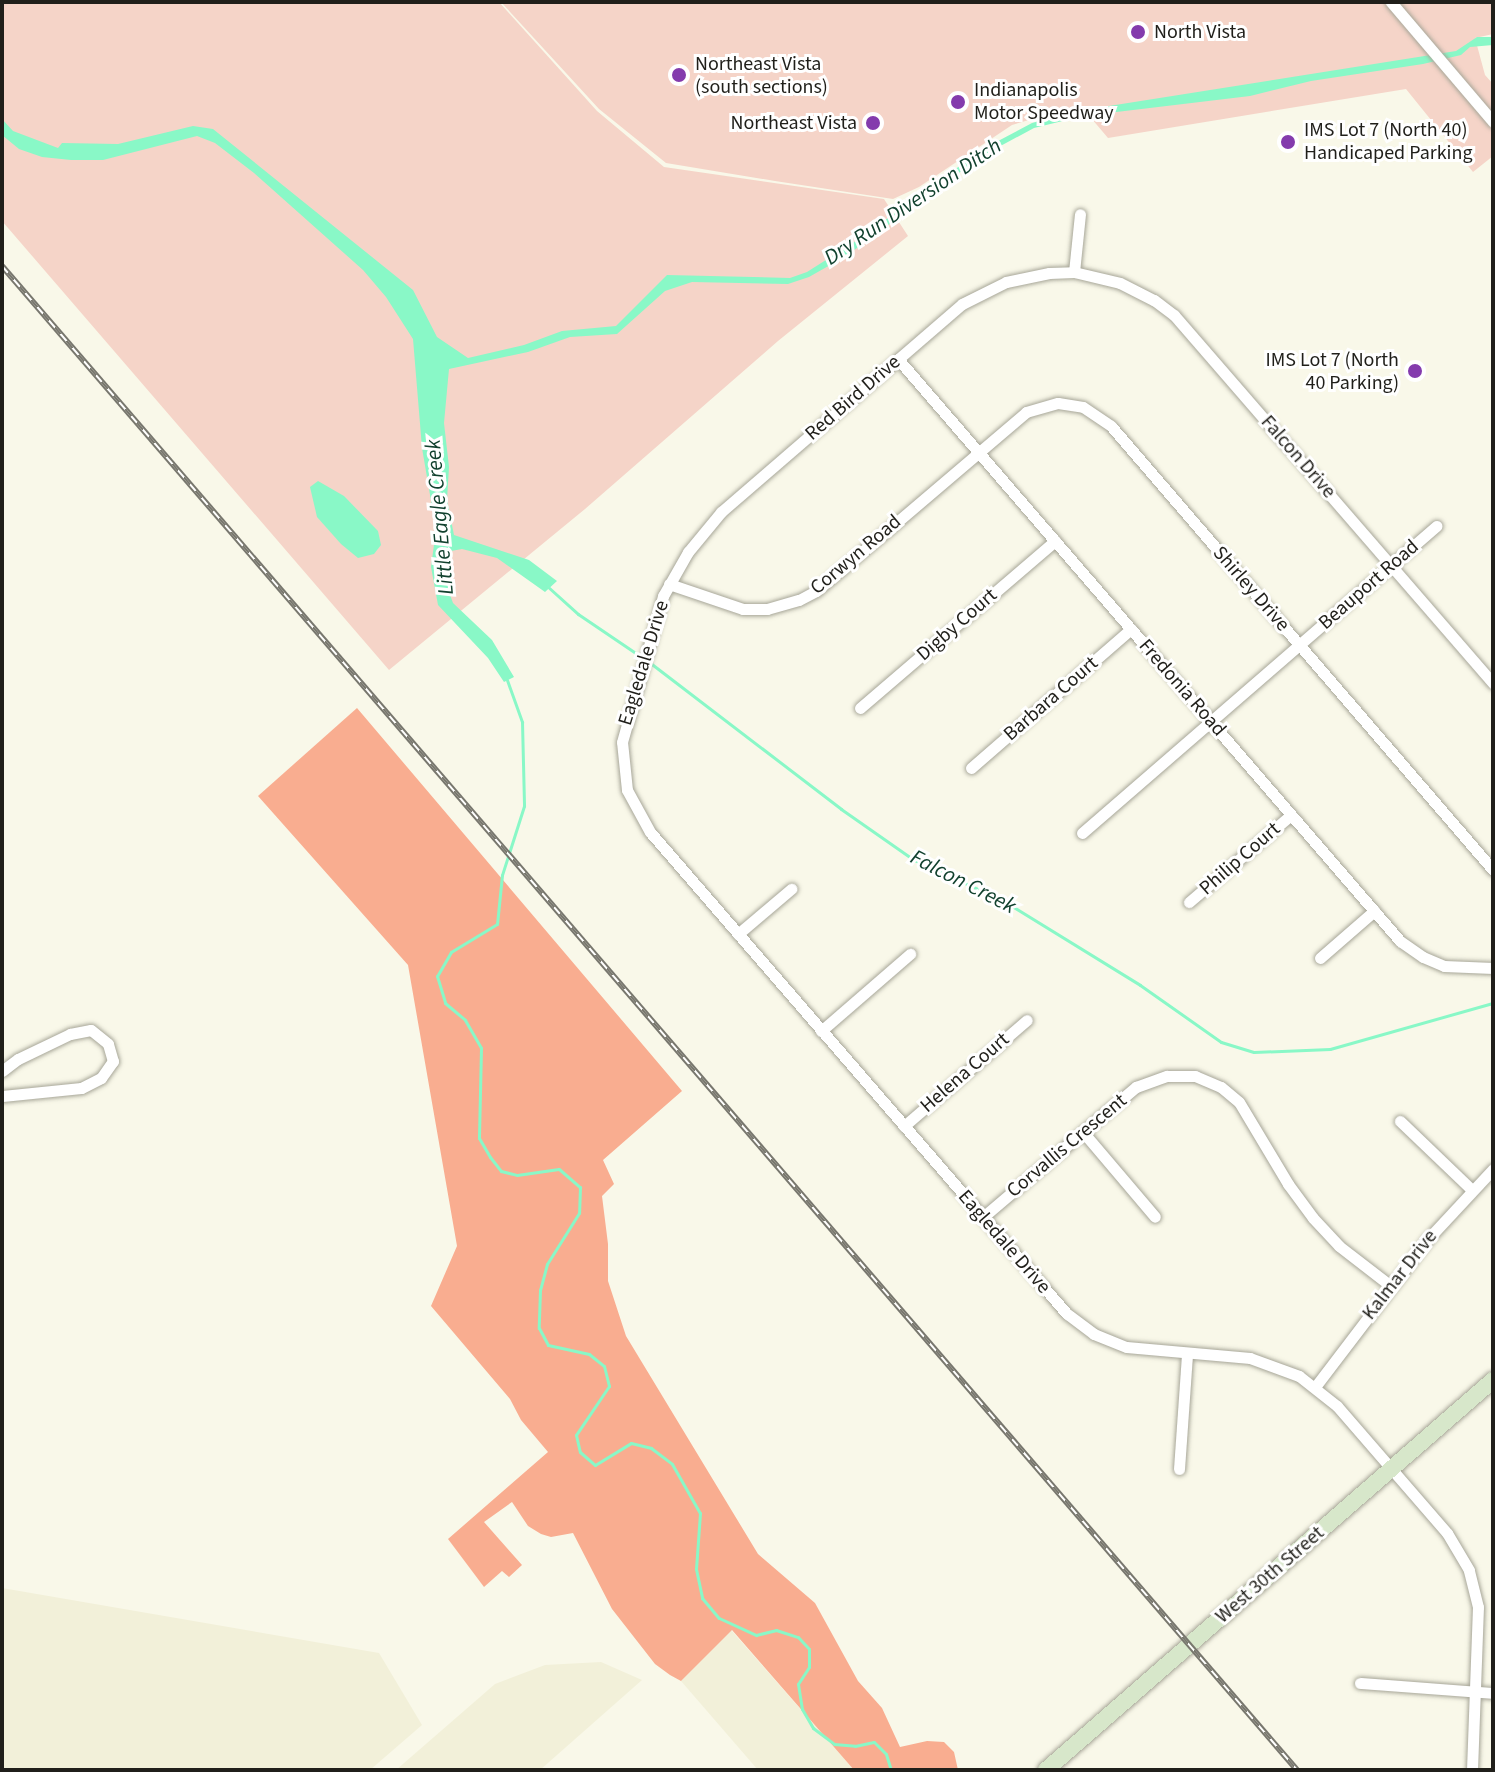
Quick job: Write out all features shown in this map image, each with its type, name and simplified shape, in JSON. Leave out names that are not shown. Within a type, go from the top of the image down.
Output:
[{"type":"main road","name":"West 30th Street","points":[[1046,1770],[1493,1380]]},
{"type":"street","points":[[1391,2],[1493,122]]},
{"type":"street","points":[[1074,272],[1080,214]]},
{"type":"street","name":"Red Bird Drive","points":[[669,584],[688,552],[721,512],[962,304],[984,291],[1027,275],[1074,272]]},
{"type":"street","name":"Falcon Drive","points":[[1074,272],[1106,278],[1138,290],[1184,324],[1493,683]]},
{"type":"street","name":"Fredonia Road","points":[[898,359],[1403,944],[1431,962],[1458,969],[1493,968]]},
{"type":"street","name":"Shirley Drive","points":[[978,452],[1018,417],[1041,405],[1068,403],[1096,413],[1493,870]]},
{"type":"street","name":"Corwyn Road","points":[[669,584],[743,609],[767,609],[799,600],[816,591],[978,452]]},
{"type":"street","name":"Beauport Road","points":[[1082,833],[1437,526]]},
{"type":"street","name":"Digby Court","points":[[860,708],[1055,541]]},
{"type":"street","name":"Eagledale Drive","points":[[669,584],[647,646],[622,742],[622,766],[631,799],[650,832],[1060,1307],[1086,1329],[1126,1347],[1255,1359],[1282,1368],[1315,1387],[1392,1468],[1452,1539],[1469,1570],[1479,1618],[1472,1770]]},
{"type":"street","name":"Barbara Court","points":[[971,768],[1131,629]]},
{"type":"street","name":"Philip Court","points":[[1189,902],[1291,815]]},
{"type":"street","points":[[738,934],[791,889]]},
{"type":"street","points":[[1320,958],[1374,911]]},
{"type":"street","points":[[821,1031],[910,954]]},
{"type":"street","name":"Helena Court","points":[[904,1126],[1027,1020]]},
{"type":"street","points":[[2,1071],[18,1059],[70,1034],[91,1030],[108,1044],[113,1061],[101,1078],[81,1088],[2,1096]]},
{"type":"street","name":"Corvallis Crescent","points":[[983,1217],[1128,1092],[1153,1079],[1185,1075],[1213,1082],[1233,1095],[1288,1184],[1319,1225],[1346,1252],[1391,1286]]},
{"type":"street","points":[[1400,1121],[1471,1189]]},
{"type":"street","points":[[1083,1132],[1155,1217]]},
{"type":"street","name":"Kalmar Drive","points":[[1315,1387],[1391,1286],[1471,1189],[1493,1169]]},
{"type":"street","points":[[1179,1469],[1187,1354]]},
{"type":"street","points":[[1360,1683],[1493,1693]]},
{"type":"shaded area","points":[[2,2],[499,2],[597,111],[664,167],[884,199],[908,236],[778,341],[585,509],[389,670],[2,221]]},
{"type":"shaded area","name":"Indianapolis Motor Speedway","points":[[501,2],[1493,2],[1493,34],[1475,38],[1485,75],[1493,84],[1493,156],[1473,172],[1406,89],[1108,138],[1080,105],[1012,125],[919,187],[893,199],[775,181],[666,163],[599,109]]},
{"type":"shaded area","points":[[357,708],[682,1091],[603,1160],[614,1184],[602,1196],[608,1244],[608,1281],[626,1336],[758,1554],[815,1603],[858,1681],[882,1708],[900,1747],[927,1741],[944,1742],[954,1752],[958,1770],[854,1770],[732,1630],[681,1681],[670,1675],[655,1664],[612,1609],[573,1533],[551,1537],[541,1534],[528,1526],[512,1502],[484,1522],[522,1565],[509,1577],[502,1571],[484,1587],[448,1539],[548,1452],[521,1420],[510,1399],[431,1306],[457,1246],[408,965],[258,796]]},
{"type":"shaded area","points":[[2,1588],[379,1653],[422,1725],[370,1770],[2,1770]]},
{"type":"shaded area","points":[[731,1630],[854,1770],[758,1770],[681,1681]]},
{"type":"shaded area","points":[[601,1662],[642,1680],[540,1770],[396,1770],[495,1684],[545,1665]]},
{"type":"water","name":"Dry Run Diversion Ditch","points":[[1477,37],[1493,37],[1493,45],[1470,47],[1461,55],[1423,64],[1311,81],[1250,96],[1083,116],[1034,128],[982,156],[846,256],[809,277],[788,284],[692,282],[665,291],[617,334],[570,337],[528,352],[449,369],[444,423],[449,467],[447,500],[454,535],[529,560],[557,581],[545,592],[497,558],[462,549],[451,551],[449,592],[453,603],[492,640],[514,677],[504,682],[488,658],[438,605],[431,567],[436,530],[422,448],[413,339],[386,297],[363,270],[254,173],[215,143],[197,136],[103,160],[71,160],[42,157],[19,149],[2,135],[2,119],[13,131],[58,148],[62,143],[118,144],[193,126],[213,129],[413,290],[437,337],[468,358],[524,345],[562,331],[616,326],[667,275],[790,278],[807,272],[859,239],[983,149],[1032,123],[1071,112],[1456,51]]},
{"type":"water","points":[[318,481],[344,496],[378,531],[381,545],[374,554],[358,558],[317,517],[310,487]]},
{"type":"waterway","name":"Falcon Creek","points":[[547,586],[578,614],[643,658]]},
{"type":"waterway","name":"Falcon Creek","points":[[649,662],[841,809],[914,860],[1002,900],[1140,985],[1221,1042],[1254,1052],[1330,1049],[1493,1003]]},
{"type":"waterway","name":"Little Eagle Creek","points":[[507,680],[522,722],[524,806],[502,875],[497,924],[451,952],[437,976],[445,1003],[465,1020],[481,1048],[479,1138],[490,1157],[501,1171],[517,1175],[559,1169],[580,1187],[579,1213],[547,1264],[540,1290],[539,1328],[548,1345],[589,1354],[604,1366],[609,1386],[576,1435],[580,1452],[595,1465],[631,1443],[651,1448],[672,1464],[700,1513],[696,1569],[702,1598],[719,1618],[756,1635],[776,1630],[798,1637],[809,1649],[809,1667],[798,1684],[802,1709],[813,1728],[834,1744],[855,1746],[874,1742],[886,1754],[891,1770]]},
{"type":"railway","points":[[2,266],[1297,1770]]},
{"type":"place","name":"North Vista","points":[[1138,32]]},
{"type":"place","name":"Northeast Vista (south sections)","points":[[679,75]]},
{"type":"place","name":"Indianapolis Motor Speedway","points":[[958,102]]},
{"type":"place","name":"Northeast Vista","points":[[873,123]]},
{"type":"place","name":"IMS Lot 7 (North 40) Handicaped Parking","points":[[1288,142]]},
{"type":"place","name":"IMS Lot 7 (North 40 Parking)","points":[[1415,371]]}]
